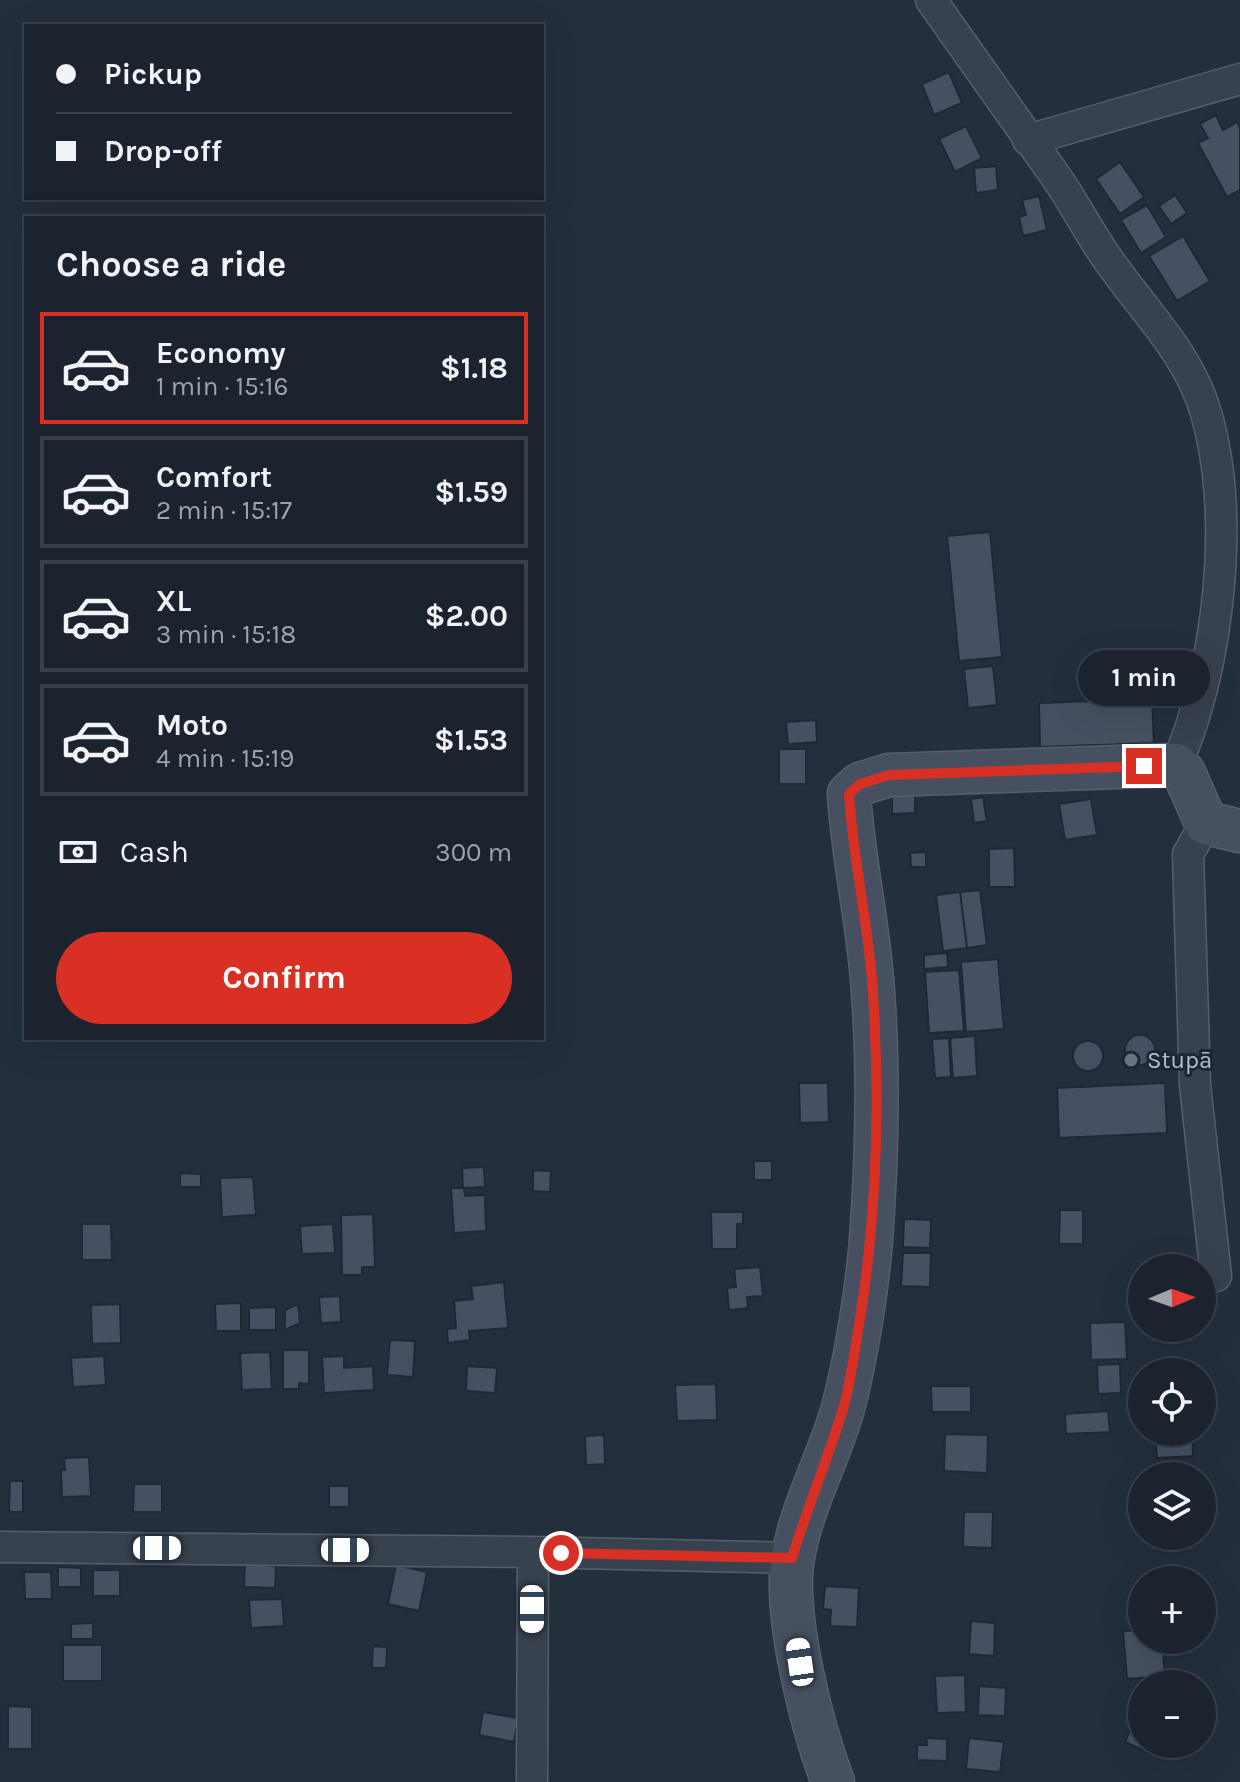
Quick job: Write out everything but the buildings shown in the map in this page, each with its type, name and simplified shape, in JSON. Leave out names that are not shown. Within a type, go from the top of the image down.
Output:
[{"type":"street","points":[[931,0],[1055,175],[1126,286],[1184,359],[1229,470],[1215,621],[1189,734],[1176,765]]},
{"type":"street","points":[[1028,140],[1240,79]]},
{"type":"street","points":[[833,1782],[800,1662],[792,1605],[792,1558],[843,1407],[871,1241],[877,1080],[873,989],[851,830],[849,794],[860,784],[889,775],[1176,765],[1184,773],[1223,827],[1188,854],[1195,1085],[1214,1254]]},
{"type":"street","points":[[0,1547],[533,1552],[792,1558]]},
{"type":"street","points":[[532,1782],[533,1552]]},
{"type":"place","name":"Stupā","points":[[1131,1060]]},
{"type":"route","points":[[561,1553],[792,1558],[843,1407],[871,1241],[877,1080],[873,989],[851,830],[849,794],[860,784],[889,775],[1144,766]]}]
